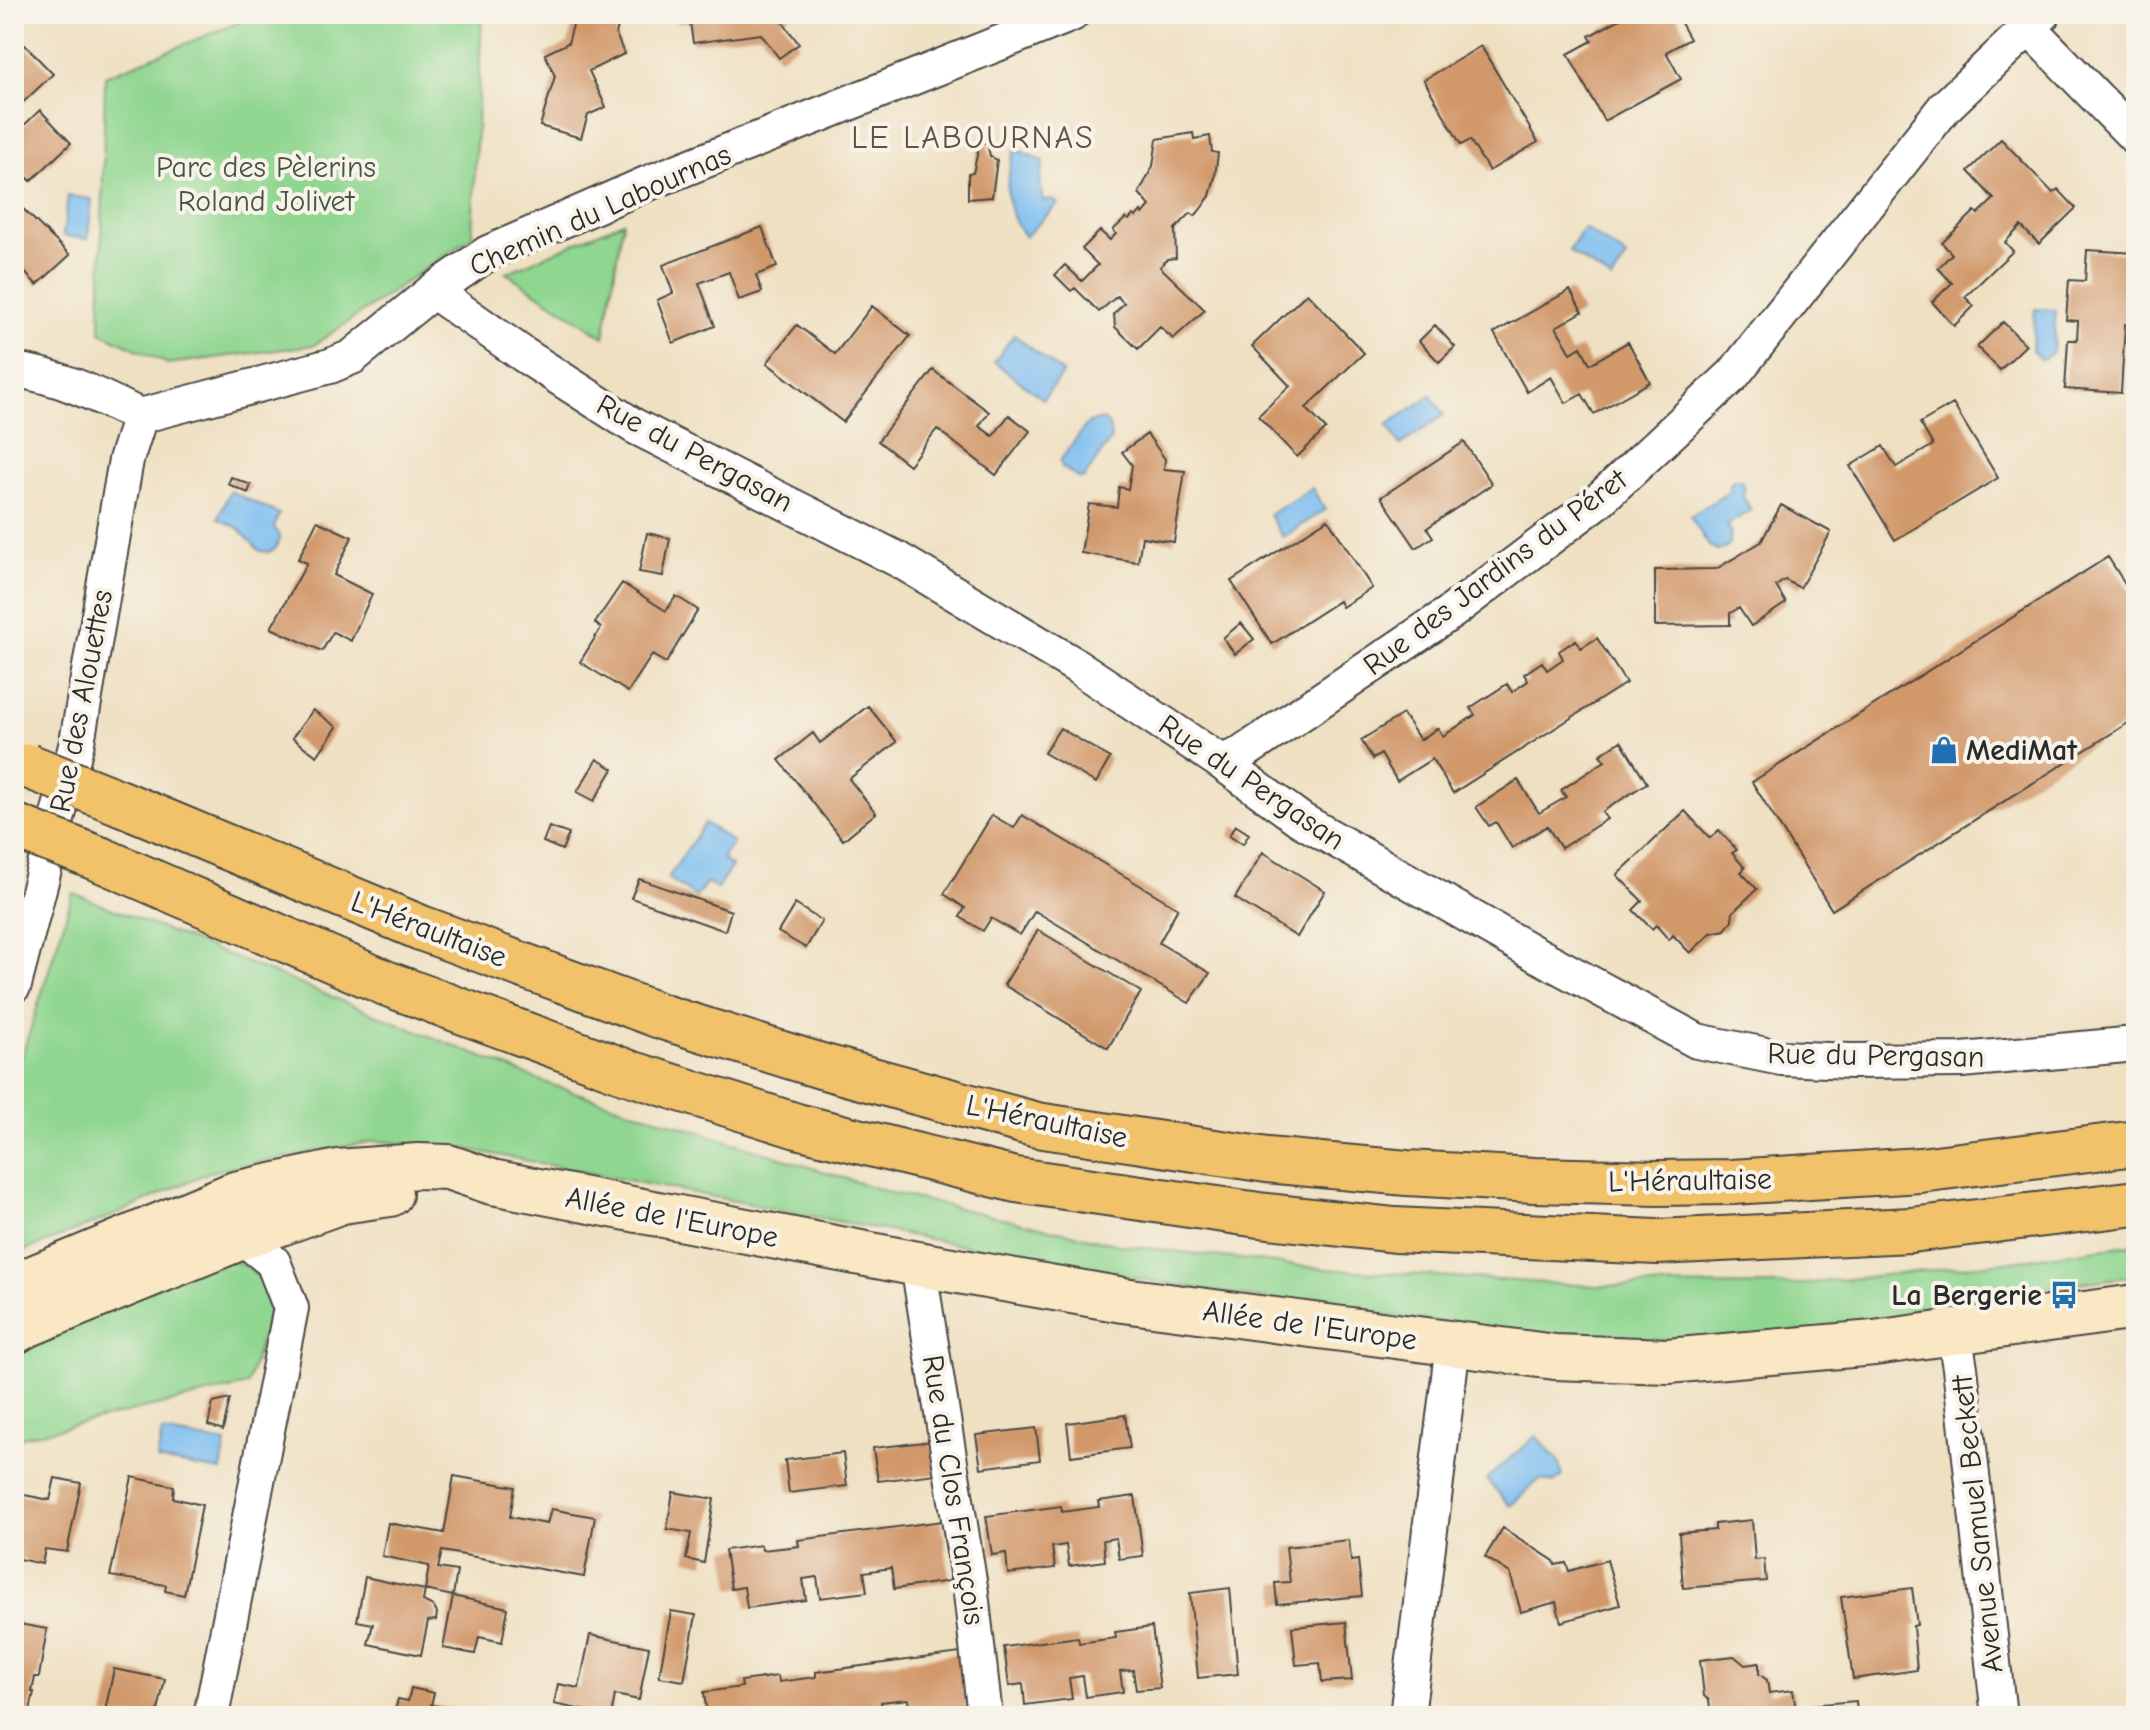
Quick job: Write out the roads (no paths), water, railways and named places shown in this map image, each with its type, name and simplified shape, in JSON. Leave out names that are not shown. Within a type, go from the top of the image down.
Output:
[{"type":"highway","name":"L'Héraultaise","points":[[21,764],[421,928],[663,1017],[821,1066],[1037,1125],[1267,1160],[1423,1174],[1657,1183],[1732,1182],[1920,1170],[2136,1143]]},
{"type":"highway","name":"L'Héraultaise","points":[[14,826],[102,860],[388,984],[627,1072],[797,1126],[1016,1180],[1259,1215],[1395,1230],[1657,1242],[1911,1230],[2136,1203]]},
{"type":"street","name":"Chemin du Labournas","points":[[140,416],[330,366],[352,357],[433,291],[488,253],[646,184],[1072,14]]},
{"type":"street","name":"Rue des Jardins du Péret","points":[[1221,762],[1241,754],[1450,613],[1597,502],[1733,375],[1944,108],[2036,21],[2136,138]]},
{"type":"street","name":"Rue du Pergasan","points":[[433,291],[634,426],[899,560],[1075,665],[1221,762],[1301,820],[1534,953],[1697,1041],[1781,1058],[1851,1061],[1962,1060],[2136,1044]]},
{"type":"street","points":[[14,370],[41,373],[84,389],[140,416]]},
{"type":"street","name":"Rue des Alouettes","points":[[14,985],[77,742],[126,460],[140,416]]},
{"type":"street","name":"Allée de l'Europe","points":[[14,1286],[235,1194],[338,1172],[418,1166],[448,1167],[492,1182],[1123,1300],[1555,1357],[1668,1361],[1874,1343],[2136,1307]]},
{"type":"street","name":"Allée de l'Europe","points":[[14,1332],[162,1268],[342,1201],[492,1182]]},
{"type":"street","points":[[211,1716],[291,1308],[273,1262],[242,1237]]},
{"type":"street","name":"Rue du Clos François","points":[[918,1264],[971,1593],[985,1716]]},
{"type":"street","name":"Avenue Samuel Beckett","points":[[1954,1332],[1999,1716]]},
{"type":"street","points":[[1407,1716],[1453,1344]]},
{"type":"water","points":[[1015,149],[1044,161],[1040,178],[1043,201],[1054,200],[1058,204],[1025,237],[1009,206],[1009,173]]},
{"type":"water","points":[[68,196],[92,199],[88,239],[63,236]]},
{"type":"water","points":[[1584,228],[1627,257],[1612,280],[1569,251]]},
{"type":"water","points":[[2035,309],[2056,310],[2053,352],[2044,359],[2032,350]]},
{"type":"water","points":[[1014,335],[1063,373],[1043,399],[994,362]]},
{"type":"water","points":[[1431,395],[1444,415],[1400,445],[1387,425]]},
{"type":"water","points":[[1097,420],[1109,425],[1111,439],[1084,478],[1080,479],[1062,467],[1060,461],[1087,424]]},
{"type":"water","points":[[1734,480],[1741,481],[1745,489],[1742,495],[1751,510],[1727,525],[1731,532],[1729,545],[1719,551],[1709,546],[1690,516],[1729,492],[1729,485]]},
{"type":"water","points":[[1312,488],[1325,510],[1283,537],[1269,515]]},
{"type":"water","points":[[230,491],[279,514],[274,527],[280,537],[276,548],[269,552],[260,551],[238,528],[218,518]]},
{"type":"water","points":[[705,823],[733,842],[722,859],[732,866],[717,889],[707,882],[696,897],[668,878]]},
{"type":"water","points":[[162,1432],[226,1443],[221,1471],[157,1460]]},
{"type":"water","points":[[1536,1436],[1559,1462],[1562,1476],[1554,1483],[1540,1479],[1510,1506],[1486,1479]]},
{"type":"place","name":"MediMat","points":[[1944,750]]},
{"type":"place","name":"La Bergerie","points":[[2064,1295]]},
{"type":"district","name":"LE LABOURNAS","points":[[973,137]]},
{"type":"park label","name":"Parc des Pèlerins Roland Jolivet","points":[[266,184]]}]
